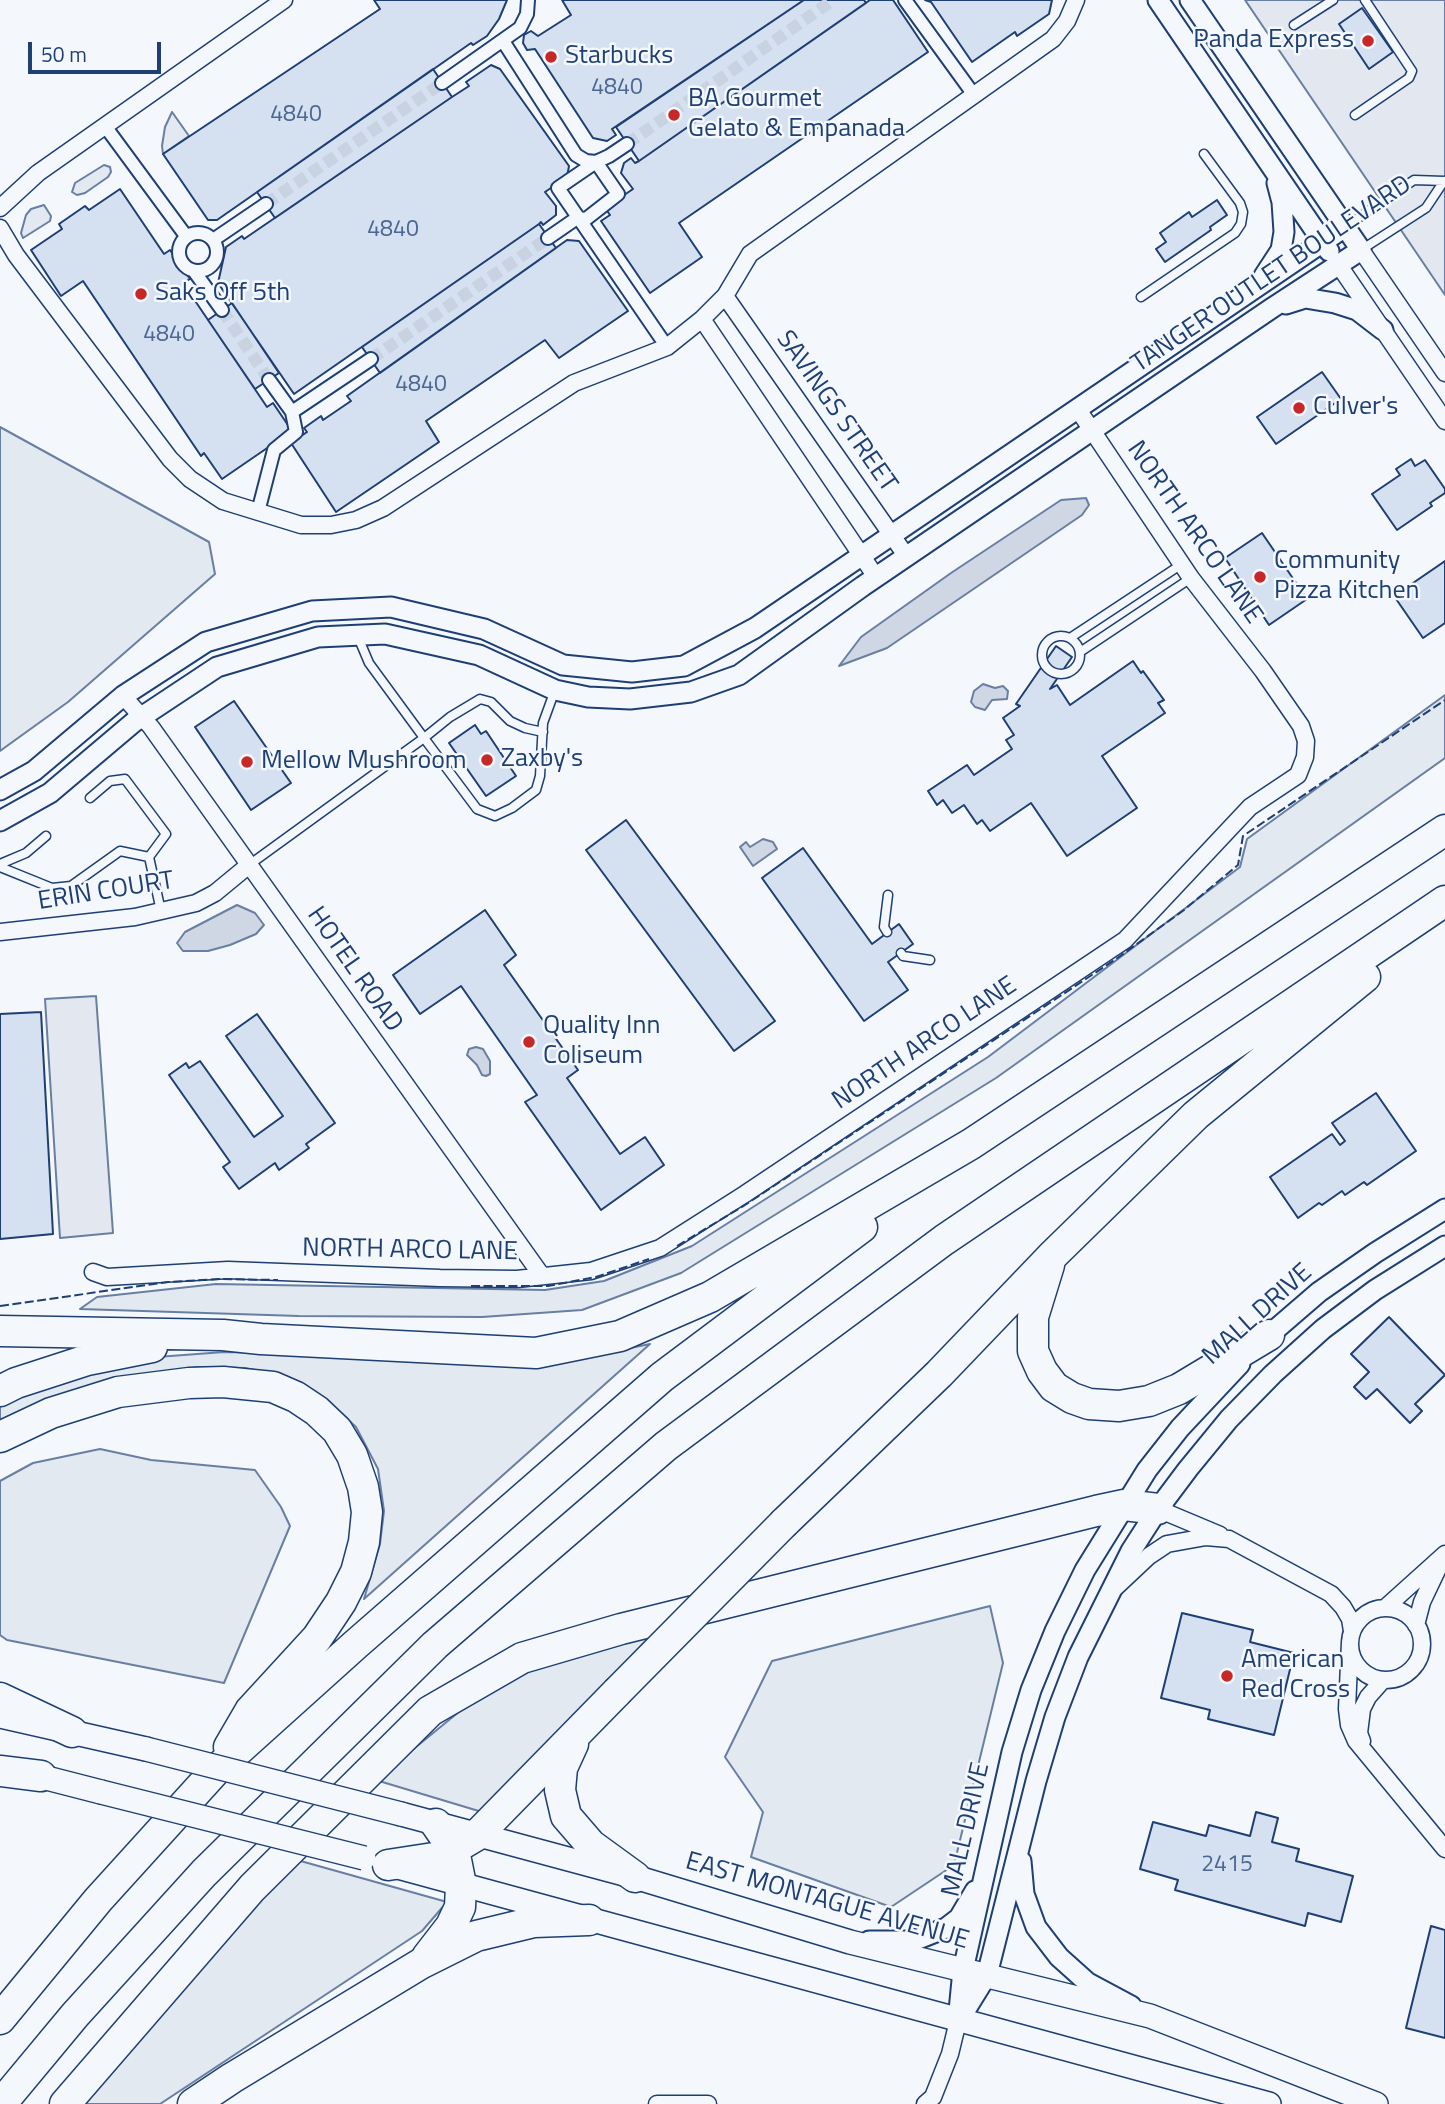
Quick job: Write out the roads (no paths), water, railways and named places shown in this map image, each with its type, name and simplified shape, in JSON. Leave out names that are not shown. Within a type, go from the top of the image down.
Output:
[{"type":"highway","points":[[0,1331],[223,1335],[536,1353],[620,1336],[710,1297],[971,1144],[1445,830]]},
{"type":"highway","points":[[1,2104],[75,2015],[223,1854],[435,1644],[666,1446],[944,1240],[1445,901]]},
{"type":"highway","points":[[376,1862],[440,1857],[466,1843],[1196,1115],[1445,911]]},
{"type":"highway","points":[[0,2018],[97,1900],[215,1771],[365,1636],[663,1377],[971,1144]]},
{"type":"highway","points":[[1054,1254],[1040,1289],[1033,1317],[1033,1351],[1042,1371],[1054,1387],[1072,1398],[1105,1406],[1149,1401],[1179,1389],[1269,1335]]},
{"type":"highway","points":[[0,1391],[16,1383],[87,1360],[154,1347],[261,1339]]},
{"type":"highway","points":[[0,1437],[51,1413],[118,1392],[189,1383],[223,1382],[273,1387],[296,1397],[317,1411],[337,1430],[352,1455],[363,1487],[367,1512],[364,1542],[356,1572],[341,1602],[317,1639],[250,1711],[215,1771]]},
{"type":"highway","points":[[65,2104],[251,1888],[430,1711],[522,1658],[621,1629],[1124,1505],[1158,1509]]},
{"type":"highway","points":[[0,1698],[72,1732]]},
{"type":"highway","points":[[577,1734],[562,1768],[560,1790],[566,1816],[591,1845],[635,1877]]},
{"type":"highway","points":[[0,1768],[41,1776]]},
{"type":"highway","points":[[436,1825],[466,1843]]},
{"type":"highway","points":[[422,1963],[451,1926],[460,1906],[466,1843]]},
{"type":"highway","points":[[0,1989],[97,1900]]},
{"type":"highway","points":[[193,2104],[422,1963],[476,1936],[534,1922],[589,1920]]},
{"type":"main road","points":[[0,1716],[146,1749],[436,1825]]},
{"type":"main road","points":[[41,1776],[376,1862],[1269,2104]]},
{"type":"main road","name":"EAST MONTAGUE AVENUE","points":[[466,1843],[635,1877],[850,1942],[1150,2016],[1376,2104]]},
{"type":"street","points":[[0,208],[37,173],[284,0]]},
{"type":"street","points":[[442,83],[520,28],[527,14],[528,0]]},
{"type":"street","points":[[905,0],[974,95]]},
{"type":"street","points":[[0,228],[16,255],[170,459],[190,479],[223,501],[301,525],[331,526],[356,520],[383,508],[574,383],[667,347],[725,296],[750,254],[1053,39],[1067,21],[1076,0]]},
{"type":"street","points":[[1158,0],[1445,421]]},
{"type":"street","points":[[1191,0],[1445,373]]},
{"type":"street","points":[[503,41],[576,155],[596,162],[618,194],[586,219],[577,218],[548,237]]},
{"type":"street","points":[[105,126],[186,236]]},
{"type":"street","points":[[627,144],[558,188],[667,347]]},
{"type":"street","points":[[1257,285],[1281,250],[1284,232],[1282,202],[1274,169]]},
{"type":"street","points":[[213,240],[265,204]]},
{"type":"street","name":"TANGER OUTLET BOULEVARD","points":[[0,790],[34,771],[123,696],[206,642],[312,611],[391,607],[484,629],[563,665],[632,672],[684,666],[755,628],[1345,227]]},
{"type":"street","points":[[194,271],[206,270],[214,262],[217,251],[213,240],[200,233],[186,236],[179,253],[183,264],[194,271],[222,310]]},
{"type":"street","name":"TANGER OUTLET BOULEVARD","points":[[0,821],[50,793],[143,716],[217,667],[318,637],[385,634],[478,655],[555,690],[588,697],[630,699],[691,692],[739,675],[907,556],[1361,250]]},
{"type":"street","name":"SAVINGS STREET","points":[[725,296],[907,556]]},
{"type":"street","points":[[1272,308],[1305,298],[1335,303],[1357,310],[1383,330]]},
{"type":"street","points":[[702,319],[876,578]]},
{"type":"street","points":[[292,412],[371,359]]},
{"type":"street","points":[[258,512],[274,450],[296,432],[292,412],[269,380]]},
{"type":"street","name":"NORTH ARCO LANE","points":[[93,1272],[107,1277],[228,1270],[517,1279],[591,1270],[660,1248],[1125,940],[1250,807],[1298,775],[1305,757],[1306,741],[1301,726],[1263,671],[1191,578],[1077,408]]},
{"type":"street","name":"HOTEL ROAD","points":[[123,696],[143,716],[542,1276]]},
{"type":"street","name":"ERIN COURT","points":[[0,932],[135,917],[196,903],[215,893],[249,865]]},
{"type":"street","name":"MALL DRIVE","points":[[958,2021],[962,1970],[1012,1752],[1031,1690],[1055,1631],[1079,1583],[1124,1505],[1146,1471],[1180,1428],[1222,1381],[1269,1335],[1319,1292],[1374,1253],[1445,1209]]},
{"type":"street","name":"MALL DRIVE","points":[[958,2021],[987,1975],[1055,1717],[1078,1657],[1107,1596],[1158,1509],[1228,1419],[1273,1374],[1323,1329],[1375,1290],[1445,1245]]},
{"type":"street","points":[[1158,1509],[1229,1539],[1331,1594],[1350,1619],[1351,1654],[1356,1664],[1363,1672],[1383,1680],[1406,1675],[1419,1657],[1422,1645],[1416,1625],[1404,1613],[1385,1608]]},
{"type":"street","points":[[1107,1596],[1149,1556],[1167,1544],[1206,1537],[1229,1539]]},
{"type":"street","points":[[1445,1554],[1385,1608],[1368,1613],[1359,1620],[1351,1637],[1349,1725],[1356,1741],[1368,1757],[1445,1849]]},
{"type":"street","points":[[1416,1625],[1422,1602],[1445,1554]]},
{"type":"street","points":[[1368,1757],[1359,1733],[1362,1709],[1368,1697],[1383,1680]]},
{"type":"street","points":[[1020,1843],[1024,1894],[1036,1927],[1059,1957],[1088,1983],[1150,2016]]},
{"type":"street","points":[[850,1942],[913,1941],[946,1928],[959,1918],[985,1875]]},
{"type":"street","points":[[925,2104],[933,2097],[950,2054],[958,2021]]},
{"type":"street","points":[[657,2104],[708,2104]]},
{"type":"lane","points":[[1294,25],[1333,0]]},
{"type":"lane","points":[[1354,114],[1409,78],[1412,71],[1366,0]]},
{"type":"lane","points":[[1141,298],[1236,233],[1241,224],[1243,212],[1240,203],[1204,154]]},
{"type":"lane","name":"TANGER OUTLET BOULEVARD","points":[[1345,227],[1414,180],[1445,182]]},
{"type":"lane","name":"TANGER OUTLET BOULEVARD","points":[[1361,250],[1426,208],[1445,182]]},
{"type":"lane","points":[[1070,638],[1182,564]]},
{"type":"lane","points":[[1080,652],[1191,578]]},
{"type":"lane","points":[[358,635],[369,663],[477,809],[495,816],[512,808],[536,790],[540,776],[543,723],[555,690]]},
{"type":"lane","points":[[1057,636],[1075,641],[1080,652],[1077,664],[1068,672],[1055,673],[1045,665],[1042,653],[1046,642],[1057,636]]},
{"type":"lane","points":[[249,865],[450,717],[480,699],[491,702],[510,721],[543,732]]},
{"type":"lane","points":[[90,798],[110,781],[125,779],[166,834],[149,857],[161,911]]},
{"type":"lane","points":[[0,865],[26,853],[46,836]]},
{"type":"lane","points":[[0,865],[52,888],[71,886],[120,851],[149,857]]},
{"type":"lane","points":[[887,932],[884,927],[888,895]]},
{"type":"lane","points":[[901,953],[903,956],[930,960]]},
{"type":"tunnel","points":[[627,144],[833,0]]},
{"type":"tunnel","points":[[266,204],[442,83]]},
{"type":"tunnel","points":[[371,359],[548,238]]},
{"type":"tunnel","points":[[222,310],[269,380]]},
{"type":"place","name":"Panda Express","points":[[1368,41]]},
{"type":"place","name":"Starbucks","points":[[551,57]]},
{"type":"place","name":"BA Gourmet Gelato & Empanada","points":[[674,115]]},
{"type":"place","name":"Saks Off 5th","points":[[141,294]]},
{"type":"place","name":"Culver's","points":[[1299,408]]},
{"type":"place","name":"Community Pizza Kitchen","points":[[1260,577]]},
{"type":"place","name":"Zaxby's","points":[[487,760]]},
{"type":"place","name":"Mellow Mushroom","points":[[247,762]]},
{"type":"place","name":"Quality Inn Coliseum","points":[[529,1042]]},
{"type":"place","name":"American Red Cross","points":[[1227,1676]]}]
